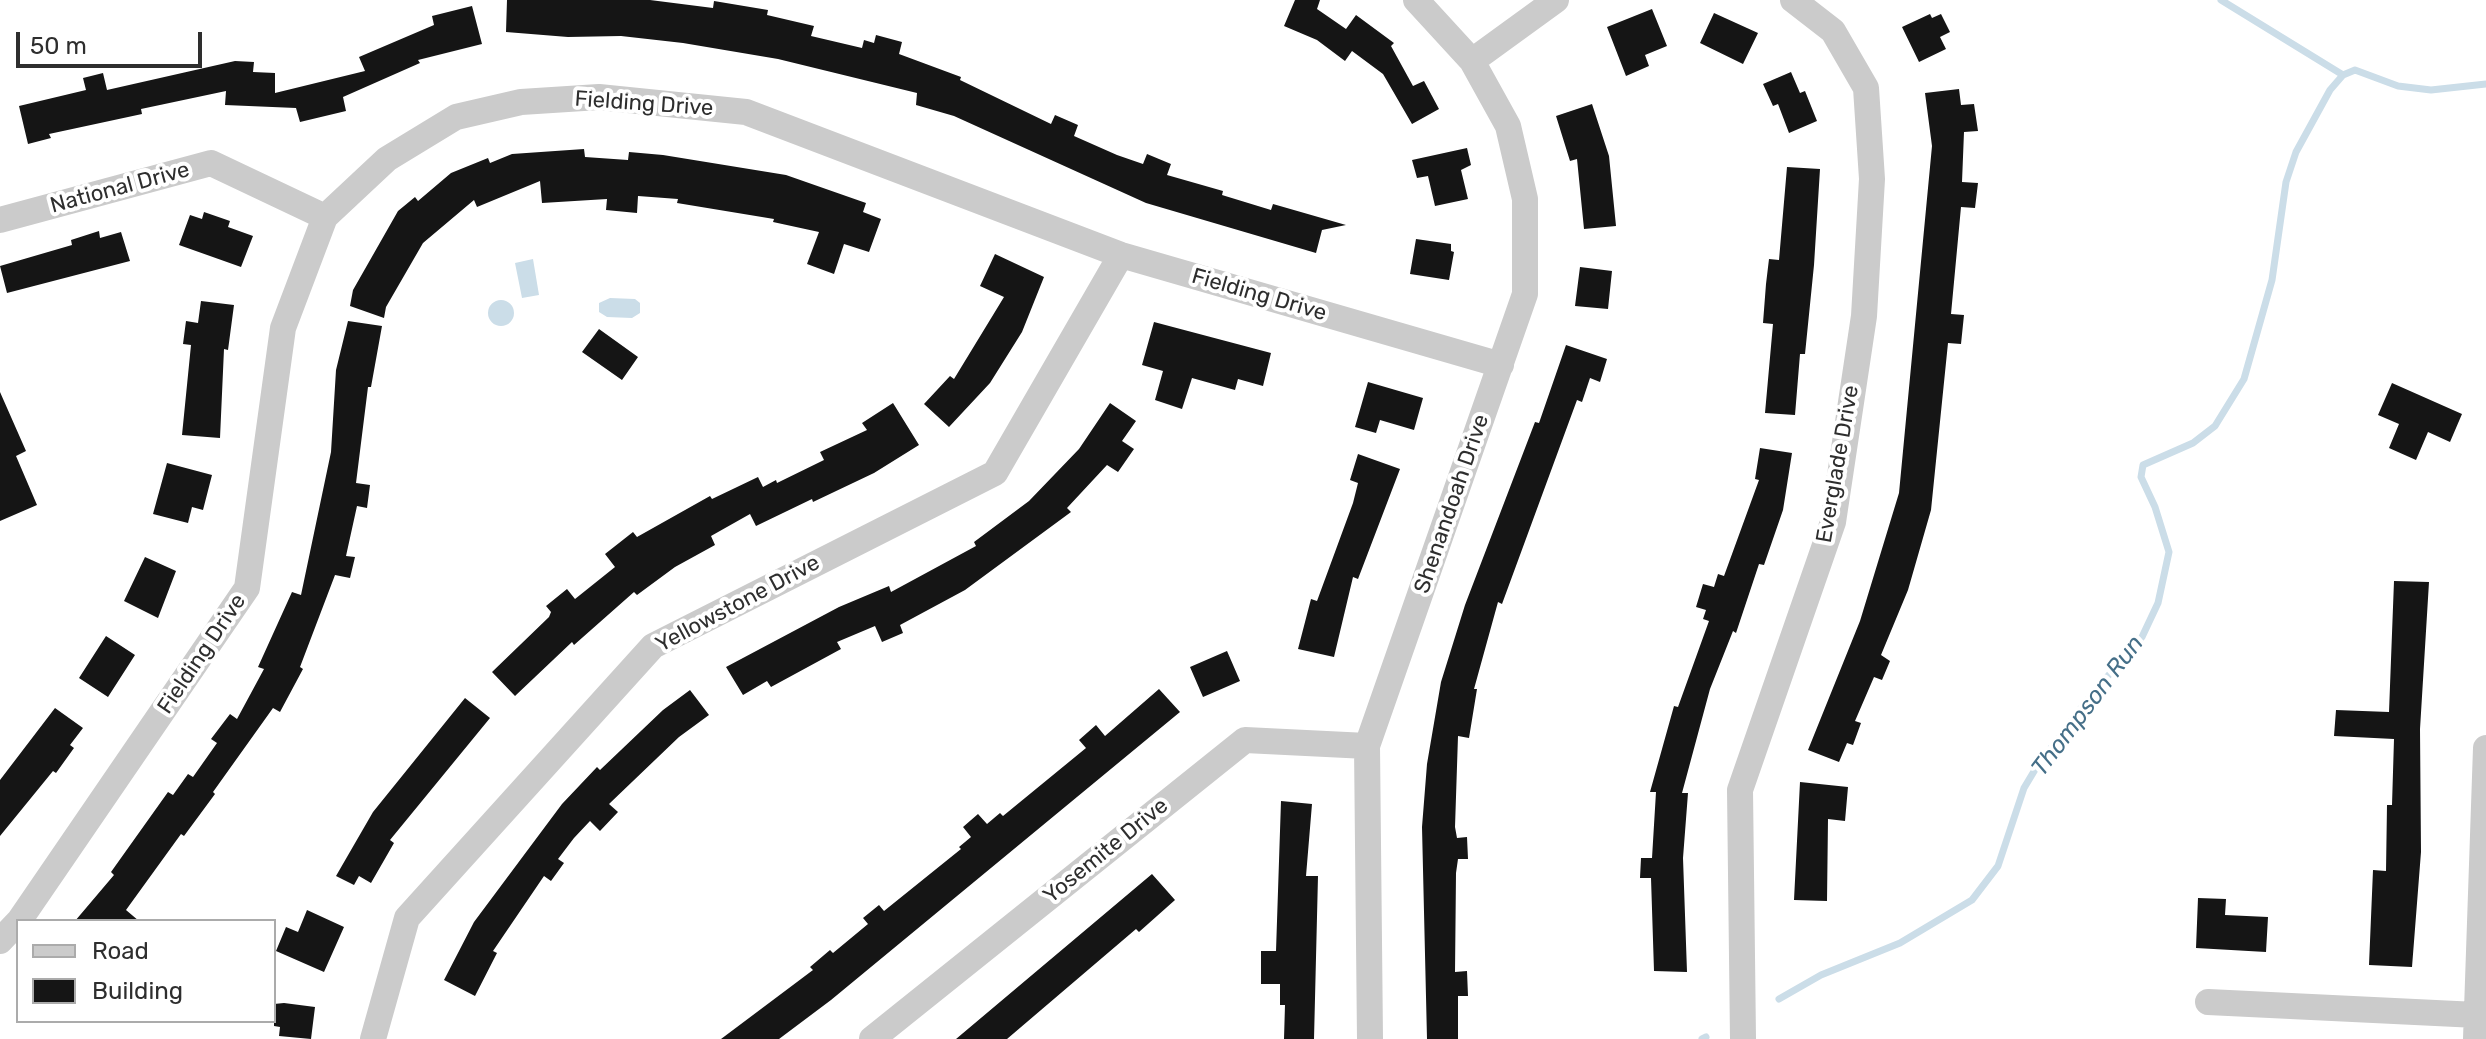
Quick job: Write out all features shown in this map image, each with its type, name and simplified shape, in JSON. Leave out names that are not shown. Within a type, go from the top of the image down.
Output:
[{"type":"street","name":"Shenandoah Drive","points":[[1370,1039],[1367,746],[1525,294],[1525,199],[1508,126],[1472,61],[1416,0]]},
{"type":"street","points":[[1472,61],[1556,0]]},
{"type":"street","name":"Everglade Drive","points":[[1743,1039],[1740,790],[1833,522],[1864,316],[1872,179],[1866,88],[1833,31],[1793,0]]},
{"type":"street","name":"Fielding Drive","points":[[20,919],[247,588],[283,328],[325,217],[387,159],[456,117],[521,102],[599,97],[746,112],[1121,255],[1501,365]]},
{"type":"street","name":"National Drive","points":[[0,220],[211,163],[325,217]]},
{"type":"street","name":"Yellowstone Drive","points":[[373,1039],[407,918],[653,646],[995,473],[1121,255]]},
{"type":"street","name":"Yosemite Drive","points":[[872,1039],[1245,740],[1367,746]]},
{"type":"street","points":[[2208,1002],[2477,1027],[2486,748]]},
{"type":"street","name":"Fielding Drive","points":[[0,941],[16,924]]},
{"type":"water","points":[[533,259],[539,295],[522,298],[515,263]]},
{"type":"water","points":[[610,298],[635,299],[640,303],[640,313],[632,318],[607,317],[599,312],[599,303]]},
{"type":"water","points":[[501,300],[510,304],[514,313],[510,322],[501,326],[492,322],[488,313],[492,304]]},
{"type":"building","points":[[507,0],[650,0],[713,8],[714,1],[768,10],[767,15],[814,26],[811,36],[862,48],[864,40],[874,43],[876,35],[902,42],[899,54],[961,77],[960,80],[1051,124],[1055,115],[1078,125],[1074,136],[1117,155],[1143,164],[1147,154],[1171,164],[1167,175],[1223,191],[1222,195],[1271,210],[1273,204],[1346,225],[1322,230],[1316,253],[1146,203],[954,116],[916,105],[917,93],[778,59],[683,43],[621,36],[568,37],[506,32]]},
{"type":"building","points":[[1295,0],[1320,0],[1317,9],[1346,29],[1356,15],[1394,43],[1391,46],[1413,86],[1424,81],[1439,109],[1412,124],[1383,74],[1352,51],[1345,61],[1317,40],[1284,26]]},
{"type":"building","points":[[472,6],[482,44],[418,60],[420,63],[343,97],[346,111],[300,122],[296,108],[225,105],[226,91],[141,109],[142,114],[49,134],[51,138],[28,144],[19,106],[86,90],[83,78],[103,73],[107,90],[235,61],[254,62],[253,72],[275,73],[275,93],[365,71],[359,57],[434,25],[432,16]]},
{"type":"building","points":[[1652,9],[1667,46],[1645,55],[1649,66],[1626,76],[1607,27]]},
{"type":"building","points":[[1714,13],[1758,33],[1743,64],[1700,43]]},
{"type":"building","points":[[1930,14],[1932,18],[1941,14],[1950,32],[1940,37],[1946,49],[1919,62],[1902,27]]},
{"type":"building","points":[[1791,72],[1800,93],[1805,91],[1817,121],[1789,133],[1778,104],[1773,106],[1763,84]]},
{"type":"building","points":[[1959,89],[1961,105],[1974,104],[1978,131],[1964,132],[1962,182],[1978,183],[1975,208],[1961,207],[1951,314],[1964,315],[1961,344],[1948,343],[1931,510],[1908,590],[1881,655],[1890,661],[1882,680],[1874,677],[1855,721],[1861,723],[1853,745],[1847,743],[1839,762],[1808,750],[1860,621],[1899,493],[1932,146],[1925,93]]},
{"type":"building","points":[[1592,104],[1609,156],[1616,226],[1584,229],[1577,159],[1570,161],[1556,116]]},
{"type":"building","points":[[1467,148],[1471,165],[1461,170],[1468,199],[1435,206],[1428,176],[1417,178],[1412,160]]},
{"type":"building","points":[[584,149],[585,157],[628,160],[629,152],[663,155],[786,175],[866,203],[863,212],[881,219],[869,252],[844,244],[834,274],[807,264],[819,232],[773,222],[774,219],[677,203],[678,199],[638,196],[637,213],[606,210],[607,199],[542,203],[540,181],[477,207],[474,200],[423,243],[386,307],[384,318],[350,306],[353,290],[398,211],[415,197],[418,201],[451,173],[488,158],[490,163],[512,154]]},
{"type":"building","points":[[1787,167],[1820,169],[1805,354],[1800,354],[1795,415],[1765,413],[1773,324],[1763,323],[1766,284],[1769,259],[1779,260]]},
{"type":"building","points":[[204,212],[230,221],[228,227],[253,236],[241,267],[179,245],[190,215],[202,219]]},
{"type":"building","points":[[99,231],[100,238],[121,232],[130,261],[7,293],[0,266],[72,245],[71,240]]},
{"type":"building","points":[[1416,239],[1451,244],[1451,251],[1454,252],[1449,280],[1410,274]]},
{"type":"building","points":[[995,254],[1044,277],[1022,332],[990,383],[949,427],[924,404],[950,376],[954,379],[1004,297],[980,286]]},
{"type":"building","points":[[1580,267],[1612,271],[1608,309],[1575,306]]},
{"type":"building","points":[[201,301],[234,305],[228,350],[224,349],[220,438],[182,435],[191,345],[183,344],[186,321],[198,323]]},
{"type":"building","points":[[348,321],[382,326],[371,387],[368,387],[356,483],[370,485],[367,508],[357,506],[346,556],[355,557],[350,578],[335,575],[300,667],[303,669],[280,712],[273,708],[213,792],[215,794],[184,836],[181,834],[126,910],[137,919],[77,919],[114,875],[111,872],[168,792],[173,795],[188,774],[193,777],[217,743],[211,739],[230,714],[237,719],[264,669],[258,667],[292,592],[301,595],[331,452],[336,370]]},
{"type":"building","points":[[1154,322],[1271,353],[1263,386],[1238,379],[1235,390],[1192,378],[1182,409],[1155,400],[1163,371],[1142,365]]},
{"type":"building","points":[[599,329],[638,357],[622,380],[582,352]]},
{"type":"building","points":[[1566,345],[1607,359],[1600,382],[1590,378],[1582,402],[1577,400],[1502,604],[1498,602],[1474,689],[1477,689],[1469,738],[1458,736],[1455,827],[1457,838],[1467,837],[1468,859],[1458,859],[1456,873],[1455,972],[1467,971],[1468,996],[1458,996],[1458,1039],[1427,1039],[1422,827],[1427,764],[1441,682],[1465,605],[1535,422],[1539,423]]},
{"type":"building","points":[[1368,382],[1423,398],[1414,430],[1380,420],[1376,433],[1355,427]]},
{"type":"building","points":[[2392,383],[2462,414],[2450,442],[2428,432],[2416,460],[2389,448],[2399,424],[2378,415]]},
{"type":"building","points":[[0,392],[26,451],[16,456],[37,505],[0,521]]},
{"type":"building","points":[[893,403],[919,445],[874,473],[813,502],[812,499],[756,526],[750,514],[711,536],[715,545],[675,567],[637,595],[634,592],[574,645],[572,642],[515,696],[492,672],[549,617],[551,612],[546,606],[567,589],[575,599],[615,567],[605,554],[633,532],[637,537],[710,496],[712,499],[758,477],[763,487],[824,460],[820,452],[867,430],[862,423]]},
{"type":"building","points":[[1110,403],[1136,421],[1122,441],[1134,449],[1118,472],[1107,465],[1067,508],[1071,512],[965,590],[900,625],[903,633],[882,642],[875,626],[837,642],[841,649],[771,687],[767,681],[743,695],[726,667],[839,607],[889,586],[891,592],[976,546],[974,542],[1029,501],[1079,449]]},
{"type":"building","points":[[1760,448],[1792,453],[1783,510],[1764,565],[1759,564],[1736,633],[1733,631],[1710,689],[1682,793],[1688,793],[1683,858],[1687,972],[1654,971],[1651,878],[1640,878],[1641,858],[1652,858],[1656,792],[1650,792],[1674,706],[1678,707],[1709,621],[1703,619],[1706,610],[1696,607],[1703,584],[1714,587],[1718,574],[1724,576],[1759,480],[1755,479]]},
{"type":"building","points":[[1358,454],[1400,469],[1358,579],[1353,577],[1334,657],[1298,649],[1311,599],[1317,601],[1353,503],[1358,483],[1350,480]]},
{"type":"building","points":[[167,463],[212,475],[203,510],[192,507],[188,523],[153,514]]},
{"type":"building","points":[[145,557],[176,571],[158,618],[124,601]]},
{"type":"building","points":[[2394,581],[2429,582],[2420,729],[2421,852],[2412,967],[2369,965],[2373,870],[2386,871],[2387,805],[2392,805],[2394,739],[2334,736],[2336,710],[2389,712]]},
{"type":"building","points":[[106,636],[135,655],[108,697],[79,678]]},
{"type":"building","points":[[1227,651],[1240,681],[1203,697],[1190,667]]},
{"type":"building","points":[[1159,689],[1180,712],[831,1000],[779,1039],[721,1039],[813,970],[810,967],[830,950],[833,953],[868,924],[863,918],[879,905],[884,911],[961,849],[959,847],[971,837],[963,827],[978,814],[987,824],[1000,813],[1003,816],[1086,748],[1079,740],[1096,725],[1105,736]]},
{"type":"building","points":[[690,690],[709,715],[679,737],[609,804],[618,812],[600,831],[590,821],[574,838],[558,859],[564,863],[551,881],[544,876],[493,951],[497,953],[475,996],[444,980],[474,922],[562,804],[597,767],[600,770],[663,710]]},
{"type":"building","points":[[465,698],[490,718],[390,840],[394,843],[371,883],[359,876],[354,885],[336,876],[373,812]]},
{"type":"building","points":[[55,708],[83,728],[70,745],[74,748],[56,773],[53,771],[0,836],[0,780]]},
{"type":"building","points":[[1800,782],[1848,787],[1845,821],[1828,819],[1827,901],[1794,900]]},
{"type":"building","points":[[1281,801],[1312,804],[1306,876],[1318,876],[1314,1039],[1284,1039],[1285,1005],[1280,1005],[1280,984],[1261,984],[1261,951],[1276,951]]},
{"type":"building","points":[[1152,874],[1175,900],[1139,932],[1136,929],[1007,1039],[956,1039]]},
{"type":"building","points":[[2198,898],[2226,899],[2225,915],[2268,917],[2266,952],[2196,948]]},
{"type":"building","points":[[307,910],[344,927],[324,972],[276,951],[286,927],[298,932]]},
{"type":"building","points":[[276,1004],[315,1007],[311,1039],[279,1036],[280,1027],[274,1026]]},
{"type":"waterway","points":[[2221,0],[2343,75]]},
{"type":"waterway","name":"Thompson Run","points":[[1779,999],[1821,975],[1900,943],[1972,900],[1998,866],[2024,788],[2036,768],[2087,700],[2142,637],[2158,603],[2169,552],[2155,507],[2141,477],[2143,465],[2193,443],[2215,426],[2244,379],[2272,280],[2286,182],[2296,152],[2330,90],[2343,75],[2355,70],[2398,86],[2431,90],[2486,84]]},
{"type":"waterway","name":"Thompson Run","points":[[1702,1039],[1706,1037]]}]
